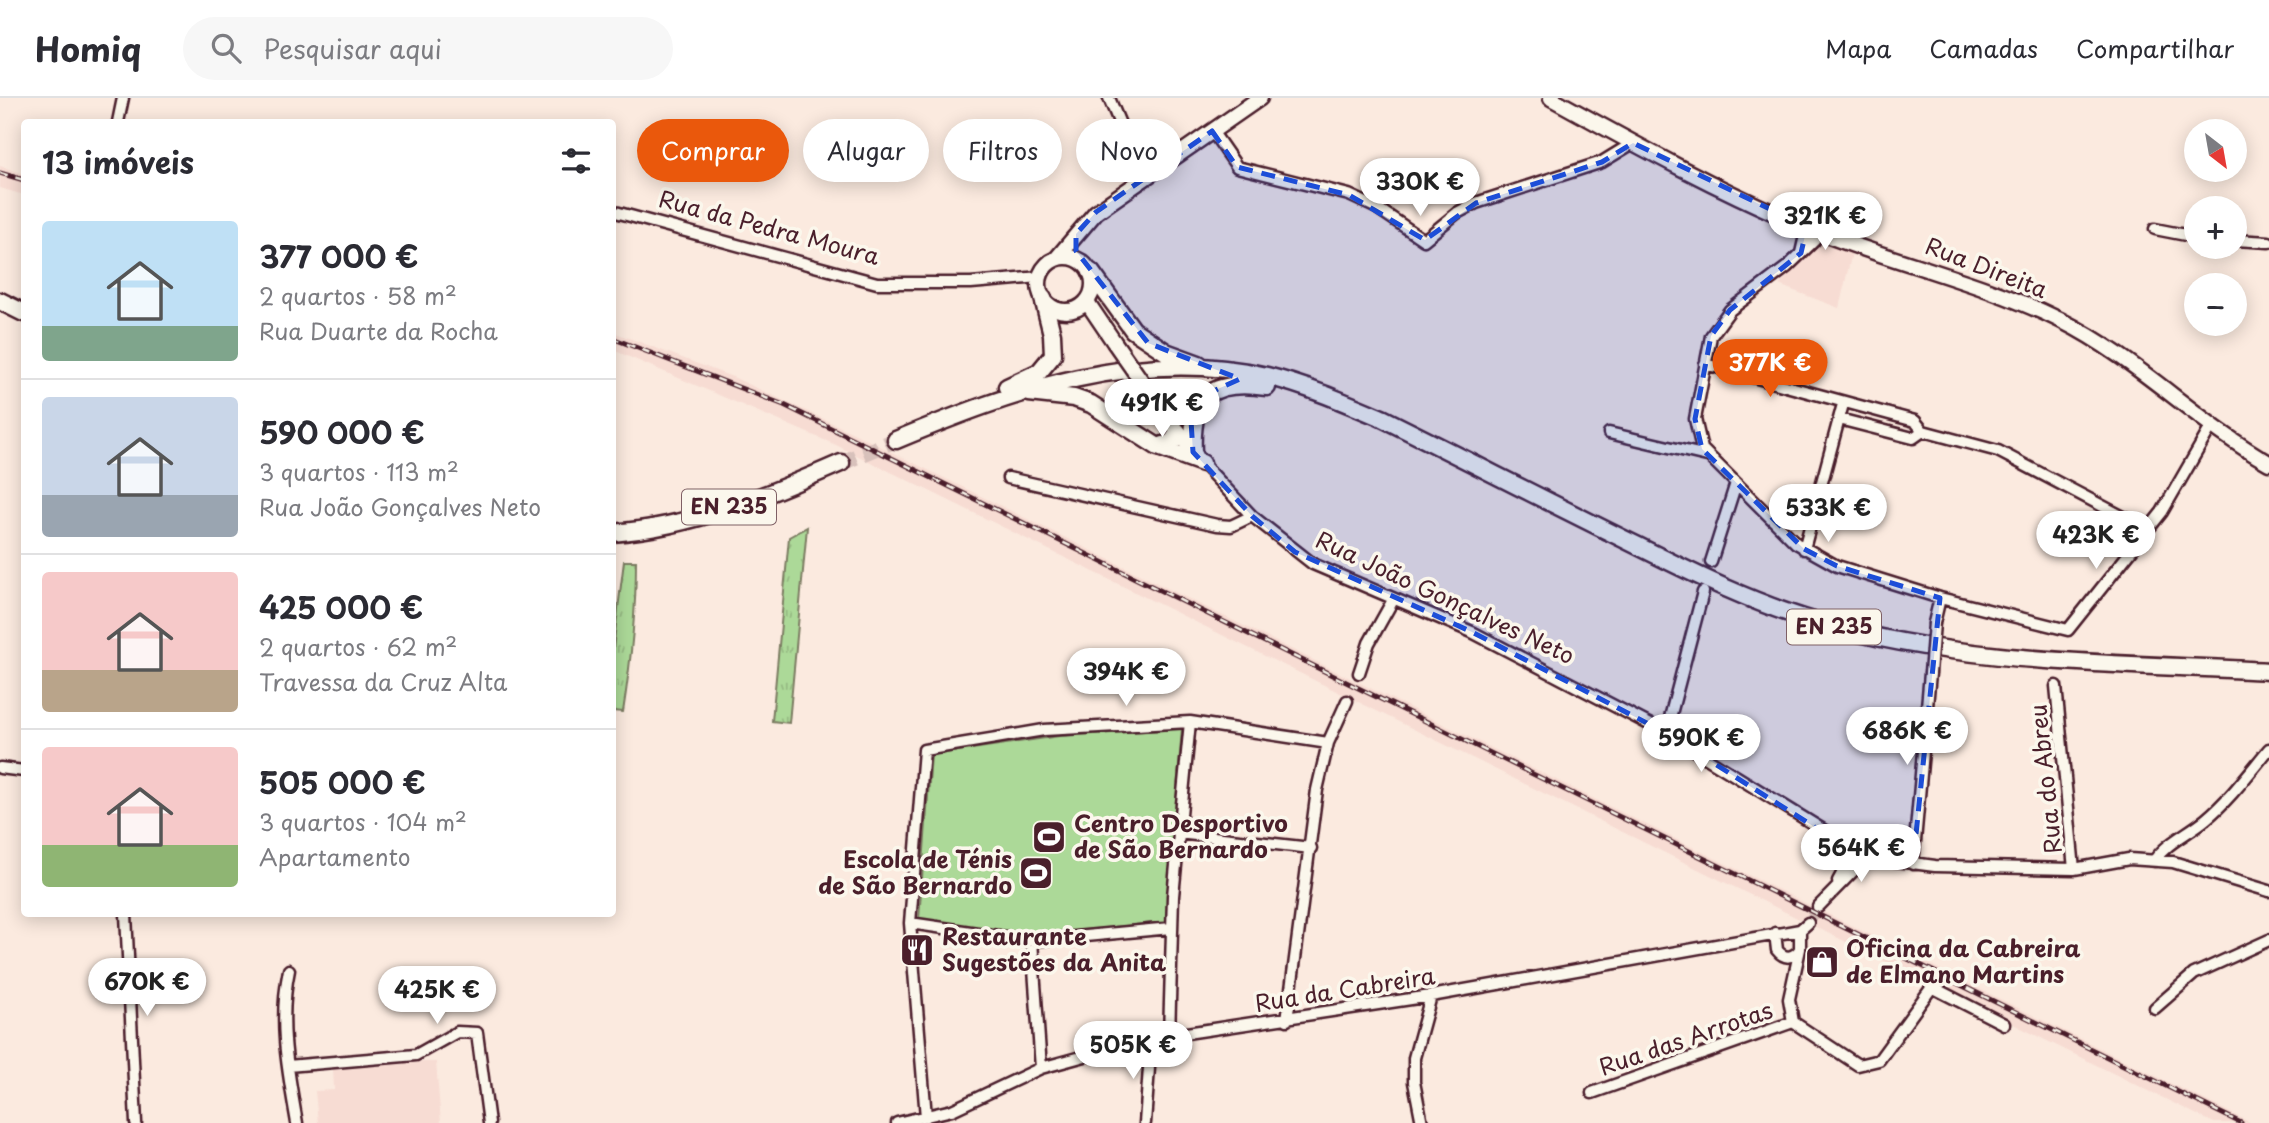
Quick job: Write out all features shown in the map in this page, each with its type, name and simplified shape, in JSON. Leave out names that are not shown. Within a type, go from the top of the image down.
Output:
[{"type":"main road","points":[[1182,151],[1260,98]]},
{"type":"main road","name":"Rua Direita","points":[[1552,98],[1633,143],[1812,229],[2056,318],[2125,358],[2211,427],[2269,463]]},
{"type":"main road","points":[[963,412],[1040,372],[1048,363],[1054,345],[1040,277],[1049,262],[1057,258],[1096,212],[1138,182]]},
{"type":"main road","points":[[1076,234],[1079,259],[1133,330],[1148,343],[1211,369]]},
{"type":"main road","points":[[1057,258],[1079,259]]},
{"type":"main road","points":[[1043,298],[1055,309],[1072,311],[1087,302],[1093,288],[1091,272]]},
{"type":"main road","points":[[0,301],[21,312]]},
{"type":"main road","points":[[1087,302],[1149,392],[1181,426],[1197,458]]},
{"type":"main road","name":"EN 235","points":[[896,440],[1016,392],[1102,371],[1211,369],[1264,376],[1333,397],[1382,418],[1750,600],[1817,622],[1925,647],[1999,656],[2269,671]]},
{"type":"main road","points":[[1158,447],[1172,442],[1181,426],[1209,393],[1226,386],[1249,384],[1333,397]]},
{"type":"main road","points":[[1016,392],[1074,398],[1091,404],[1158,447],[1197,458]]},
{"type":"main road","name":"EN 235","points":[[616,532],[702,516],[743,503],[841,463]]},
{"type":"street","points":[[119,119],[123,98]]},
{"type":"street","points":[[1109,98],[1118,119]]},
{"type":"street","points":[[1212,131],[1237,167],[1349,195],[1377,208],[1424,240],[1457,213],[1476,203],[1602,162],[1633,143]]},
{"type":"street","name":"Rua da Pedra Moura","points":[[616,212],[877,282],[971,284],[1040,277]]},
{"type":"street","points":[[1812,229],[1814,241],[1771,281],[1730,310],[1711,336],[1695,419],[1702,449],[1804,549],[1838,566],[1940,598],[2068,630],[2162,512],[2211,427]]},
{"type":"street","points":[[2155,229],[2184,235]]},
{"type":"street","points":[[2247,241],[2269,242]]},
{"type":"street","points":[[1705,364],[1843,404],[1915,421],[1923,432],[1998,451],[2148,530]]},
{"type":"street","points":[[1804,549],[1843,404]]},
{"type":"street","points":[[1839,419],[1913,438],[1923,432]]},
{"type":"street","points":[[1609,433],[1712,459]]},
{"type":"street","name":"Rua João Gonçalves Neto","points":[[1197,458],[1252,516],[1313,564],[1472,632],[1666,733],[1854,852],[1867,857],[1913,864],[2074,869],[2129,859],[2173,862],[2269,891]]},
{"type":"street","points":[[1008,478],[1217,525],[1231,526],[1252,516]]},
{"type":"street","points":[[1711,562],[1736,483]]},
{"type":"street","points":[[1666,733],[1703,592]]},
{"type":"street","points":[[1913,864],[1934,623],[1940,598]]},
{"type":"street","points":[[1359,673],[1370,643],[1393,600]]},
{"type":"street","name":"Rua do Abreu","points":[[2056,686],[2074,869]]},
{"type":"street","points":[[1287,1020],[1317,790],[1328,743],[1347,701]]},
{"type":"street","points":[[926,1117],[910,923],[925,750],[1044,730],[1190,722],[1328,743]]},
{"type":"street","points":[[1169,1036],[1171,928],[1190,722]]},
{"type":"street","points":[[2154,861],[2162,849],[2205,820],[2238,788],[2269,749]]},
{"type":"street","points":[[0,768],[21,771]]},
{"type":"street","points":[[1178,832],[1311,848]]},
{"type":"street","points":[[1818,907],[1834,887],[1854,852]]},
{"type":"street","points":[[1834,887],[1867,857]]},
{"type":"street","points":[[126,917],[136,1123]]},
{"type":"street","points":[[910,923],[1032,941],[1171,928]]},
{"type":"street","name":"Rua da Cabreira","points":[[897,1123],[951,1110],[1041,1068],[1147,1039],[1432,996],[1804,926],[1800,950]]},
{"type":"street","points":[[1775,933],[1777,950],[1786,957],[1793,976]]},
{"type":"street","points":[[2155,1008],[2194,974],[2269,940]]},
{"type":"street","points":[[1032,941],[1041,1068]]},
{"type":"street","points":[[1786,957],[1800,950]]},
{"type":"street","points":[[1800,950],[1789,999],[1793,1022],[1858,1065],[1879,1060],[1932,987],[2004,1024]]},
{"type":"street","points":[[289,970],[283,1000],[288,1066],[297,1123]]},
{"type":"street","points":[[1422,1123],[1414,1058],[1432,996]]},
{"type":"street","name":"Rua das Arrotas","points":[[1592,1093],[1793,1022]]},
{"type":"street","points":[[288,1066],[416,1055],[457,1032],[477,1033],[489,1123]]},
{"type":"street","points":[[1145,1123],[1149,1068],[1147,1039]]},
{"type":"highlighted area","points":[[1212,131],[1237,167],[1349,195],[1425,240],[1476,203],[1602,162],[1633,143],[1807,227],[1801,253],[1730,310],[1711,336],[1695,419],[1702,449],[1804,549],[1837,566],[1940,598],[1913,864],[1854,852],[1666,733],[1472,632],[1295,552],[1252,516],[1193,452],[1191,421],[1209,393],[1240,379],[1148,343],[1076,251],[1076,234],[1096,212]]},
{"type":"shaded area","points":[[0,166],[21,173],[21,194],[0,188]]},
{"type":"shaded area","points":[[1821,242],[1852,253],[1839,308],[1779,285]]},
{"type":"shaded area","points":[[616,333],[735,378],[847,430],[2251,1123],[2214,1123],[836,445],[616,351]]},
{"type":"shaded area","points":[[436,1062],[441,1123],[318,1123],[315,1091],[334,1090],[333,1068]]},
{"type":"green space","points":[[807,527],[789,723],[772,721],[789,537]]},
{"type":"green space","points":[[624,561],[636,561],[632,636],[623,712],[616,711],[616,625]]},
{"type":"green space","name":"Centro Desportivo de São Bernardo","points":[[1182,729],[1166,922],[1033,935],[919,919],[931,755],[1059,736]]},
{"type":"tunnel","points":[[841,463],[896,440]]},
{"type":"tunnel","points":[[1808,923],[1818,907]]},
{"type":"railway","points":[[0,173],[21,179]]},
{"type":"railway","points":[[616,340],[784,405],[2241,1123]]},
{"type":"place","name":"Centro Desportivo de São Bernardo","points":[[1049,837]]},
{"type":"place","name":"Escola de Ténis de São Bernardo","points":[[1036,873]]},
{"type":"place","name":"Restaurante Sugestões da Anita","points":[[917,950]]},
{"type":"place","name":"Oficina da Cabreira de Elmano Martins","points":[[1822,962]]}]
